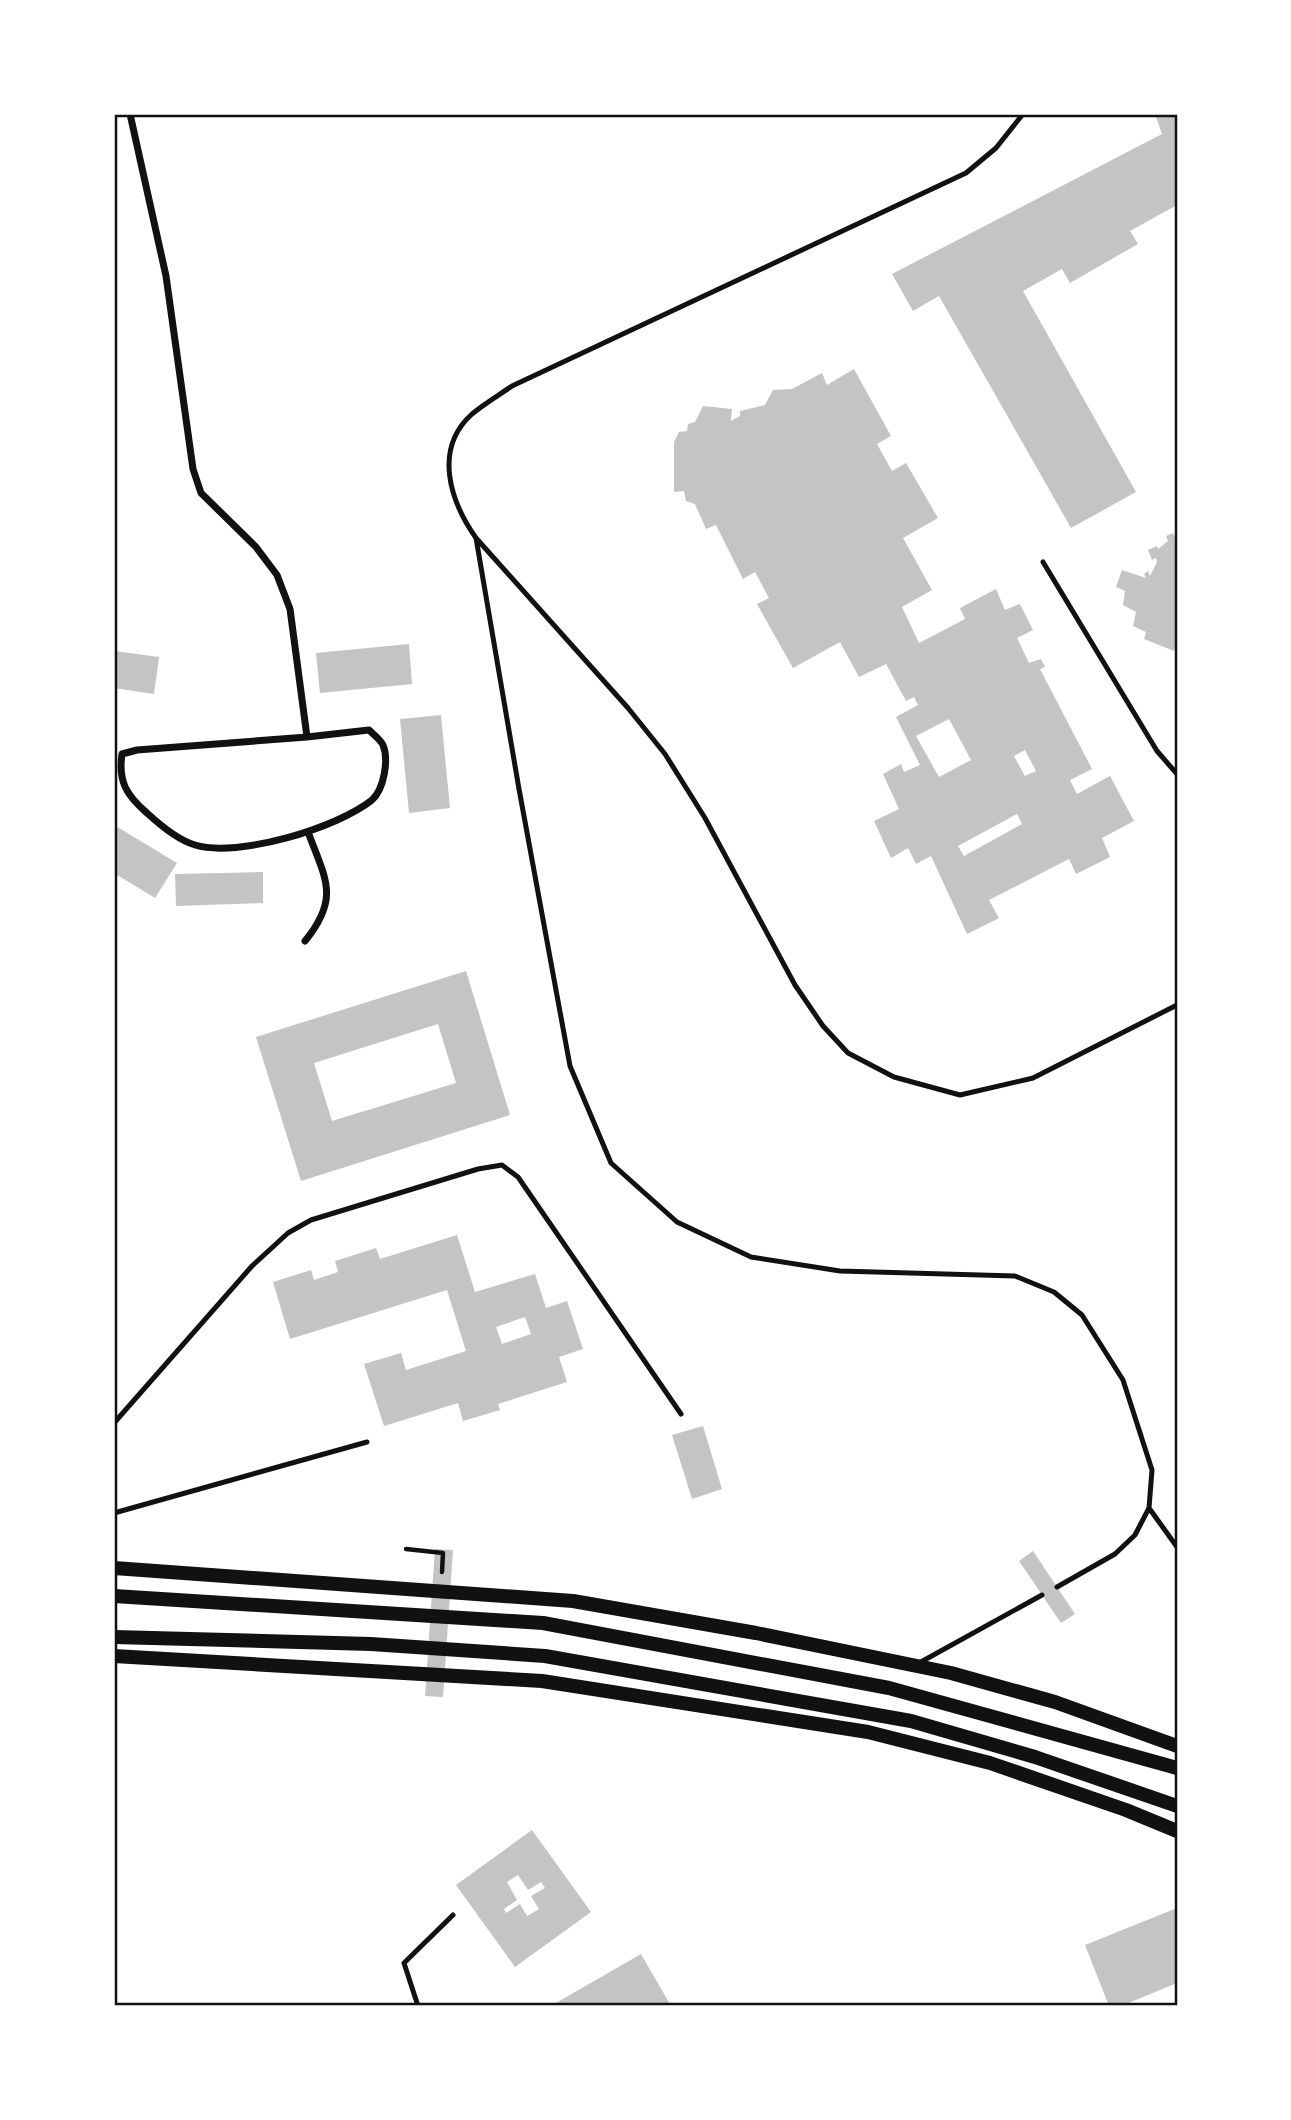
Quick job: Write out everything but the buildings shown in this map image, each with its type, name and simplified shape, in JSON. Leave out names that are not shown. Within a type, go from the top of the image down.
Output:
[{"type":"main road","points":[[114,1568],[573,1601],[756,1633],[951,1673],[1055,1702],[1177,1745]]},
{"type":"main road","points":[[114,1596],[543,1623],[889,1688],[1177,1768]]},
{"type":"main road","points":[[114,1637],[371,1644],[545,1656],[911,1721],[1035,1757],[1177,1806]]},
{"type":"main road","points":[[114,1656],[542,1681],[868,1732],[990,1763],[1177,1831]]},
{"type":"street","points":[[130,114],[166,276],[193,469],[201,493],[256,547],[277,575],[290,609],[307,737]]},
{"type":"street","points":[[369,730],[383,744],[387,769],[374,798],[351,813],[308,832],[226,849],[194,845],[160,825],[132,800],[119,773],[122,754],[137,750],[307,737],[369,730]]},
{"type":"street","points":[[305,941],[320,922],[328,900],[323,872],[308,832]]},
{"type":"lane","points":[[1023,114],[996,148],[966,173],[512,386],[471,415],[452,440],[449,477],[462,517],[476,538],[628,708],[665,754],[705,818],[795,985],[822,1026],[848,1053],[894,1077],[960,1095],[1033,1078],[1177,1004]]},
{"type":"lane","points":[[476,538],[570,1066],[611,1163],[677,1222],[751,1257],[840,1271],[1015,1276],[1054,1292],[1082,1315],[1123,1380],[1152,1470],[1149,1508],[1135,1535],[1115,1554],[1057,1587]]},
{"type":"lane","points":[[1043,562],[1157,751],[1177,774]]},
{"type":"lane","points":[[114,1423],[252,1266],[288,1233],[311,1220],[478,1169],[502,1166],[518,1177],[681,1414]]},
{"type":"lane","points":[[114,1513],[368,1442]]},
{"type":"lane","points":[[1149,1508],[1177,1548]]},
{"type":"lane","points":[[914,1666],[1042,1595]]},
{"type":"lane","points":[[418,2006],[404,1963],[453,1915]]},
{"type":"path","points":[[406,1549],[435,1552]]}]
